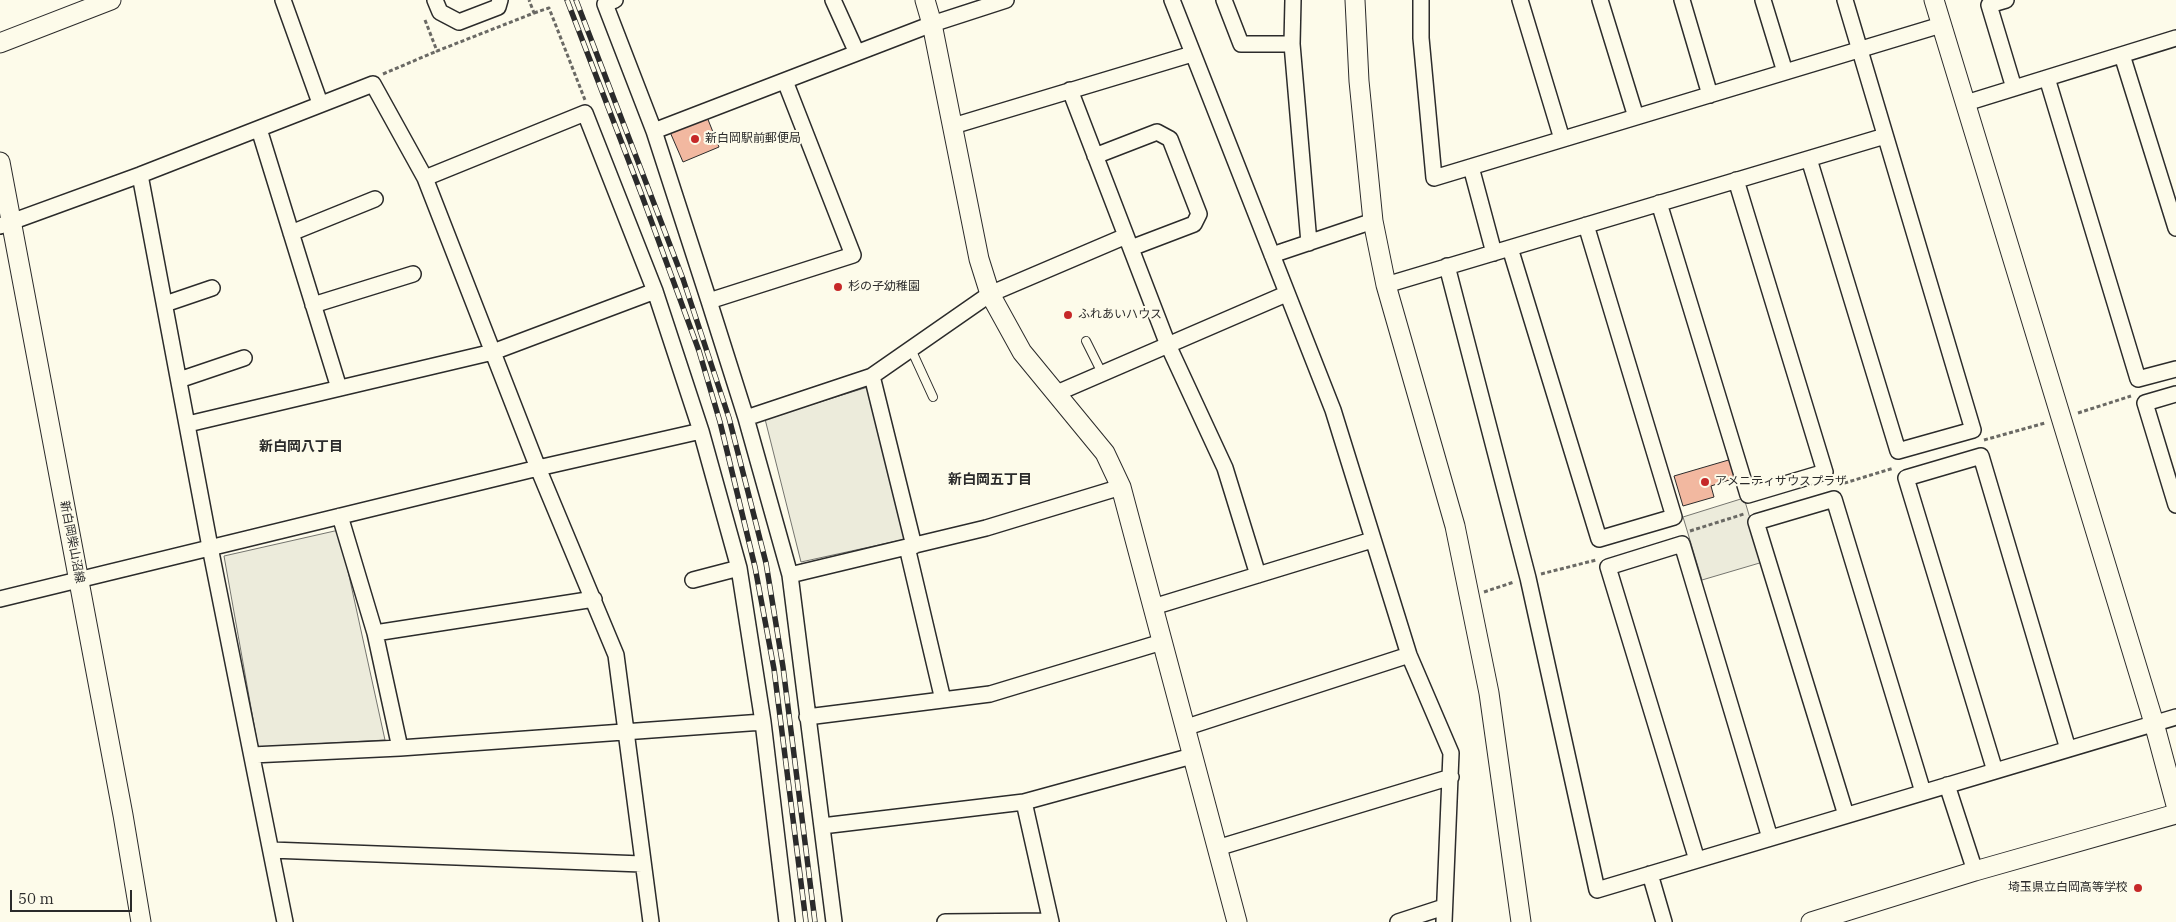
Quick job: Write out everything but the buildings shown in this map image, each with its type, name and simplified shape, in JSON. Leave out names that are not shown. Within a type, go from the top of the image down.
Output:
[{"type":"street","points":[[0,43],[111,0]]},
{"type":"street","points":[[283,0],[320,104]]},
{"type":"street","points":[[435,0],[440,12],[459,22],[498,7],[500,0]]},
{"type":"street","points":[[615,0],[605,4],[654,131],[709,300],[746,418],[790,575],[834,922]]},
{"type":"street","points":[[833,0],[857,53]]},
{"type":"street","points":[[925,0],[932,24],[979,259],[990,294],[1022,352],[1105,452],[1121,488],[1237,922]]},
{"type":"street","points":[[654,131],[932,24],[1006,0]]},
{"type":"street","points":[[1172,0],[1333,410],[1409,655],[1451,753],[1444,922]]},
{"type":"street","points":[[1224,0],[1241,44],[1292,44]]},
{"type":"street","points":[[1292,0],[1292,44],[1309,243]]},
{"type":"street","points":[[1355,0],[1359,81],[1373,221],[1386,285],[1455,526],[1489,693],[1521,922]]},
{"type":"street","points":[[1421,0],[1421,38],[1434,178],[1941,25]]},
{"type":"street","points":[[1520,0],[1562,139]]},
{"type":"street","points":[[1600,0],[1636,117]]},
{"type":"street","points":[[1682,0],[1710,95]]},
{"type":"street","points":[[1763,0],[1785,72]]},
{"type":"street","points":[[1809,158],[1898,451],[1973,430],[1845,0]]},
{"type":"street","points":[[1934,0],[2154,723],[2176,805]]},
{"type":"street","points":[[2006,0],[1989,5],[2014,88]]},
{"type":"street","points":[[1966,103],[2176,38]]},
{"type":"street","points":[[953,126],[1192,54]]},
{"type":"street","points":[[2122,55],[2176,228]]},
{"type":"street","points":[[2047,78],[2138,380],[2176,369]]},
{"type":"street","points":[[709,300],[853,255],[785,80]]},
{"type":"street","points":[[6,224],[140,175],[373,84],[425,178],[538,468],[616,655],[651,922]]},
{"type":"street","points":[[1070,90],[1168,345],[1225,468],[1258,575]]},
{"type":"street","points":[[425,178],[585,113],[655,291],[701,431],[739,568],[763,722],[787,922]]},
{"type":"street","points":[[258,129],[339,388]]},
{"type":"street","points":[[746,418],[872,376],[990,294],[1128,242],[1194,224],[1199,214],[1170,139],[1158,132],[1095,156]]},
{"type":"street","points":[[1386,285],[1885,136]]},
{"type":"street","name":"新白岡柴山沼線","points":[[0,162],[6,224],[79,578],[141,922]]},
{"type":"street","points":[[1471,167],[1494,253]]},
{"type":"street","points":[[140,175],[210,547],[285,922]]},
{"type":"street","points":[[1659,203],[1748,495],[1825,472],[1736,180]]},
{"type":"street","points":[[291,233],[375,199]]},
{"type":"street","points":[[1272,255],[1373,221]]},
{"type":"street","points":[[1510,248],[1599,539],[1674,517],[1586,225]]},
{"type":"street","points":[[1447,266],[1528,578],[1596,890],[2176,717]]},
{"type":"street","points":[[313,305],[412,274]]},
{"type":"street","points":[[165,304],[212,288]]},
{"type":"street","points":[[188,424],[493,352],[655,291]]},
{"type":"street","points":[[1057,393],[1286,294]]},
{"type":"street","points":[[180,380],[244,358]]},
{"type":"street","points":[[872,376],[943,700]]},
{"type":"street","points":[[2176,394],[2145,403],[2176,505]]},
{"type":"street","points":[[0,599],[79,578],[701,431]]},
{"type":"street","points":[[1995,771],[1906,478],[1981,456],[2068,749]]},
{"type":"street","points":[[790,575],[986,528],[1121,488]]},
{"type":"street","points":[[1846,816],[1756,522],[1834,499],[1923,792]]},
{"type":"street","points":[[340,516],[375,633],[400,748]]},
{"type":"street","points":[[1153,607],[1372,540]]},
{"type":"street","points":[[1697,860],[1608,567],[1682,544],[1770,838]]},
{"type":"street","points":[[693,580],[739,568]]},
{"type":"street","points":[[375,633],[594,599]]},
{"type":"street","points":[[807,717],[990,694],[1162,642]]},
{"type":"street","points":[[1184,728],[1409,655]]},
{"type":"street","points":[[252,756],[400,748],[625,730],[763,722]]},
{"type":"street","points":[[822,826],[1024,802],[1192,756]]},
{"type":"street","points":[[1218,848],[1451,777]]},
{"type":"street","points":[[1947,785],[1975,871]]},
{"type":"street","points":[[945,922],[1051,921],[1024,802]]},
{"type":"street","points":[[1811,922],[1833,918],[1975,871],[2176,814]]},
{"type":"street","points":[[271,850],[642,864]]},
{"type":"street","points":[[1650,874],[1664,922]]},
{"type":"street","points":[[1398,922],[1444,907]]},
{"type":"lane","points":[[1086,341],[1102,373]]},
{"type":"lane","points":[[911,349],[933,398]]},
{"type":"path","points":[[534,14],[549,8],[587,105],[585,113]]},
{"type":"path","points":[[373,84],[383,74],[438,51]]},
{"type":"shaded area","points":[[868,387],[906,539],[801,562],[765,419]]},
{"type":"shaded area","points":[[1744,498],[1763,562],[1702,580],[1683,517]]},
{"type":"shaded area","points":[[339,530],[385,740],[258,747],[224,556]]},
{"type":"railway","points":[[567,0],[699,351],[720,422],[755,567],[774,669],[806,922]]},
{"type":"railway","points":[[576,0],[683,279],[729,418],[766,563],[783,667],[815,922]]},
{"type":"place","name":"新白岡駅前郵便局","points":[[695,139]]},
{"type":"place","name":"杉の子幼稚園","points":[[838,287]]},
{"type":"place","name":"ふれあいハウス","points":[[1068,315]]},
{"type":"place","name":"アメニティサウスプラザ","points":[[1705,482]]},
{"type":"place","name":"埼玉県立白岡高等学校","points":[[2138,888]]},
{"type":"district","name":"新白岡八丁目","points":[[301,447]]},
{"type":"district","name":"新白岡五丁目","points":[[990,480]]}]
